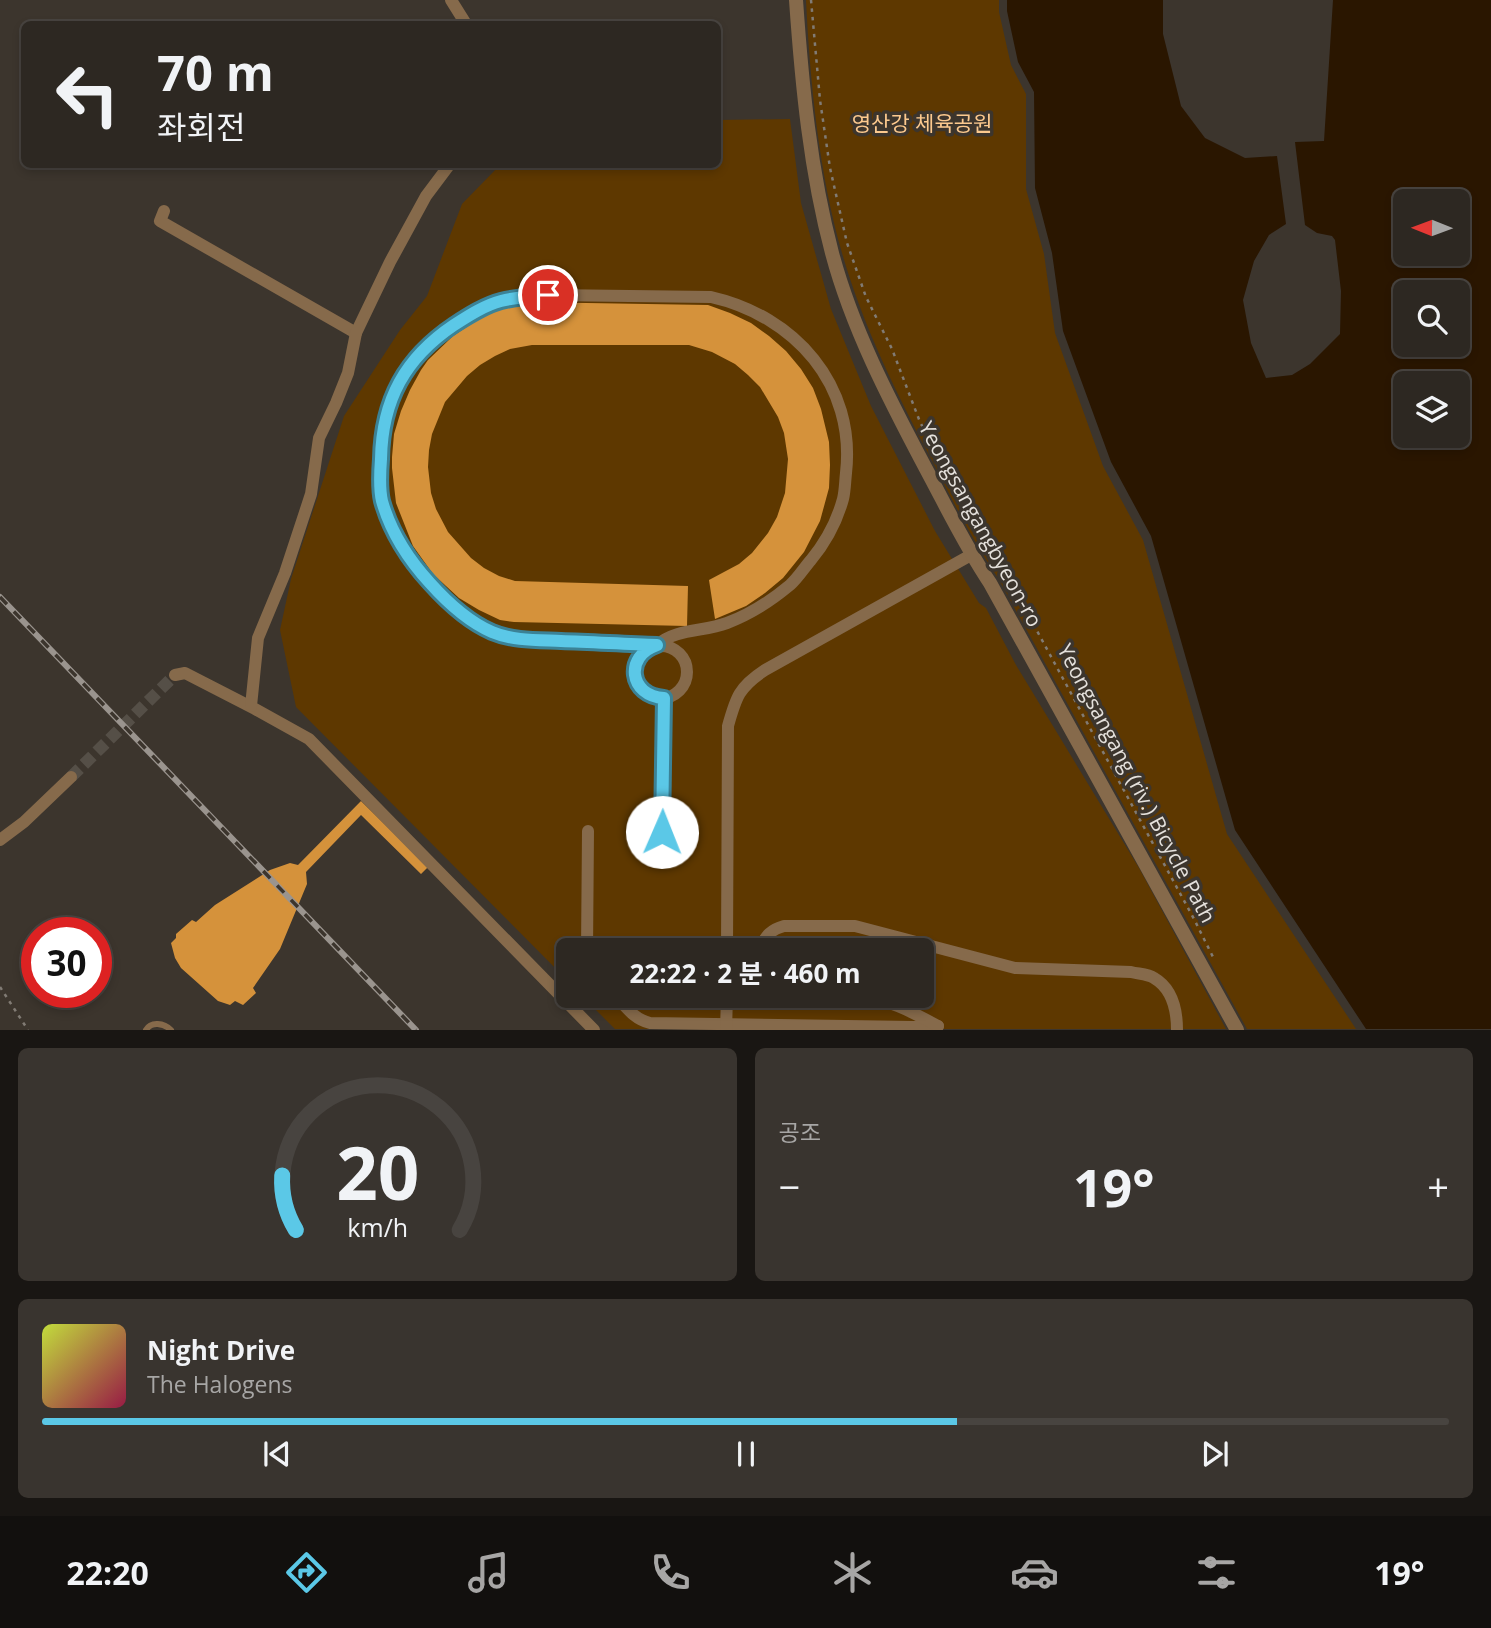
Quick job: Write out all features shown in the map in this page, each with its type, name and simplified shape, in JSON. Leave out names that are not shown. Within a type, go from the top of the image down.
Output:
[{"type":"street","points":[[451,0],[464,21]]},
{"type":"street","name":"Yeongsangangbyeon-ro","points":[[796,0],[813,161],[833,254],[865,345],[892,405],[971,555],[990,583],[1237,1030]]},
{"type":"street","points":[[251,706],[258,638],[285,573],[311,494],[319,438],[348,373],[356,332],[426,196],[447,168]]},
{"type":"street","points":[[164,211],[160,221],[356,332]]},
{"type":"street","points":[[657,645],[535,640],[511,638],[492,632],[465,616],[439,594],[403,550],[381,499],[381,441],[385,419],[399,381],[413,360],[434,338],[498,301],[528,296],[711,296],[747,308],[792,335],[827,377],[840,407],[846,433],[847,462],[843,499],[820,549],[791,584],[761,606],[726,624],[664,639],[657,645],[643,653],[635,667],[635,675],[642,690],[656,698],[664,698],[672,696],[684,685],[687,668],[680,653],[665,645],[657,645]]},
{"type":"street","points":[[727,938],[728,726],[741,691],[749,681],[765,670],[971,555]]},
{"type":"street","points":[[176,674],[185,673],[309,739],[594,1030]]},
{"type":"street","points":[[662,832],[664,698]]},
{"type":"street","points":[[0,840],[24,822],[71,776]]},
{"type":"street","points":[[587,938],[588,831]]},
{"type":"street","points":[[766,938],[774,929],[785,926],[855,926],[901,938]]},
{"type":"street","points":[[934,947],[1015,968],[1139,974],[1155,978],[1175,1004],[1177,1030]]},
{"type":"street","points":[[627,1008],[641,1021],[650,1023],[726,1027],[941,1028]]},
{"type":"street","points":[[726,1027],[727,1008]]},
{"type":"street","points":[[902,1008],[941,1028]]},
{"type":"lane","points":[[146,1030],[148,1026],[155,1024],[167,1026],[171,1030]]},
{"type":"path","name":"Yeongsangang (riv.) Bicycle Path","points":[[811,0],[820,100],[830,168],[847,243],[866,297],[892,349],[920,422],[1006,574],[1216,963]]},
{"type":"path","points":[[0,987],[28,1030]]},
{"type":"green space","name":"영산강 체육공원","points":[[806,0],[999,0],[999,12],[1011,65],[1026,94],[1026,189],[1044,254],[1055,333],[1103,466],[1143,540],[1227,834],[1356,1029],[1247,1029],[998,578],[956,507],[882,360],[842,253],[827,192],[817,128]]},
{"type":"green space","points":[[790,119],[801,203],[831,309],[871,406],[935,531],[979,603],[986,608],[1016,665],[1139,868],[1226,1029],[615,1029],[594,1008],[934,1008],[934,938],[556,938],[556,969],[296,707],[280,630],[291,579],[344,416],[400,330],[427,296],[462,204],[497,168],[721,168],[721,120]]},
{"type":"shaded area","points":[[1007,0],[1163,0],[1163,34],[1181,106],[1205,138],[1245,158],[1277,156],[1286,224],[1269,235],[1254,261],[1243,300],[1251,343],[1266,378],[1292,375],[1310,364],[1340,334],[1341,291],[1335,240],[1332,236],[1317,233],[1305,225],[1295,142],[1324,141],[1333,0],[1491,0],[1491,1029],[1366,1029],[1235,830],[1151,536],[1111,462],[1063,331],[1052,253],[1035,188],[1034,92],[1018,62]]},
{"type":"building","points":[[526,302],[708,305],[751,323],[786,351],[813,388],[829,442],[830,465],[829,488],[820,521],[804,552],[783,578],[746,606],[715,619],[709,580],[739,564],[768,533],[785,493],[788,459],[784,433],[778,417],[760,387],[735,364],[712,352],[689,345],[532,345],[510,349],[495,356],[467,376],[445,402],[432,434],[428,467],[431,493],[448,532],[471,558],[484,568],[515,581],[688,586],[687,626],[500,620],[459,598],[433,574],[413,546],[396,503],[392,457],[394,434],[401,411],[421,370],[453,336],[482,317]]},
{"type":"building","points":[[361,801],[428,867],[421,874],[361,815],[306,872],[307,884],[280,949],[253,988],[256,993],[243,1005],[235,1001],[230,1005],[218,1001],[181,968],[171,943],[176,934],[192,920],[196,922],[215,905],[270,870],[290,863],[298,865]]},
{"type":"tunnel","points":[[71,777],[175,675]]},
{"type":"railway","points":[[0,597],[416,1030]]},
{"type":"route","points":[[548,295],[498,301],[481,309],[434,338],[413,360],[399,381],[385,419],[381,441],[381,499],[403,550],[421,574],[465,616],[492,632],[511,638],[535,640],[657,645],[649,648],[638,659],[635,675],[637,683],[648,695],[664,698],[662,832]]}]
